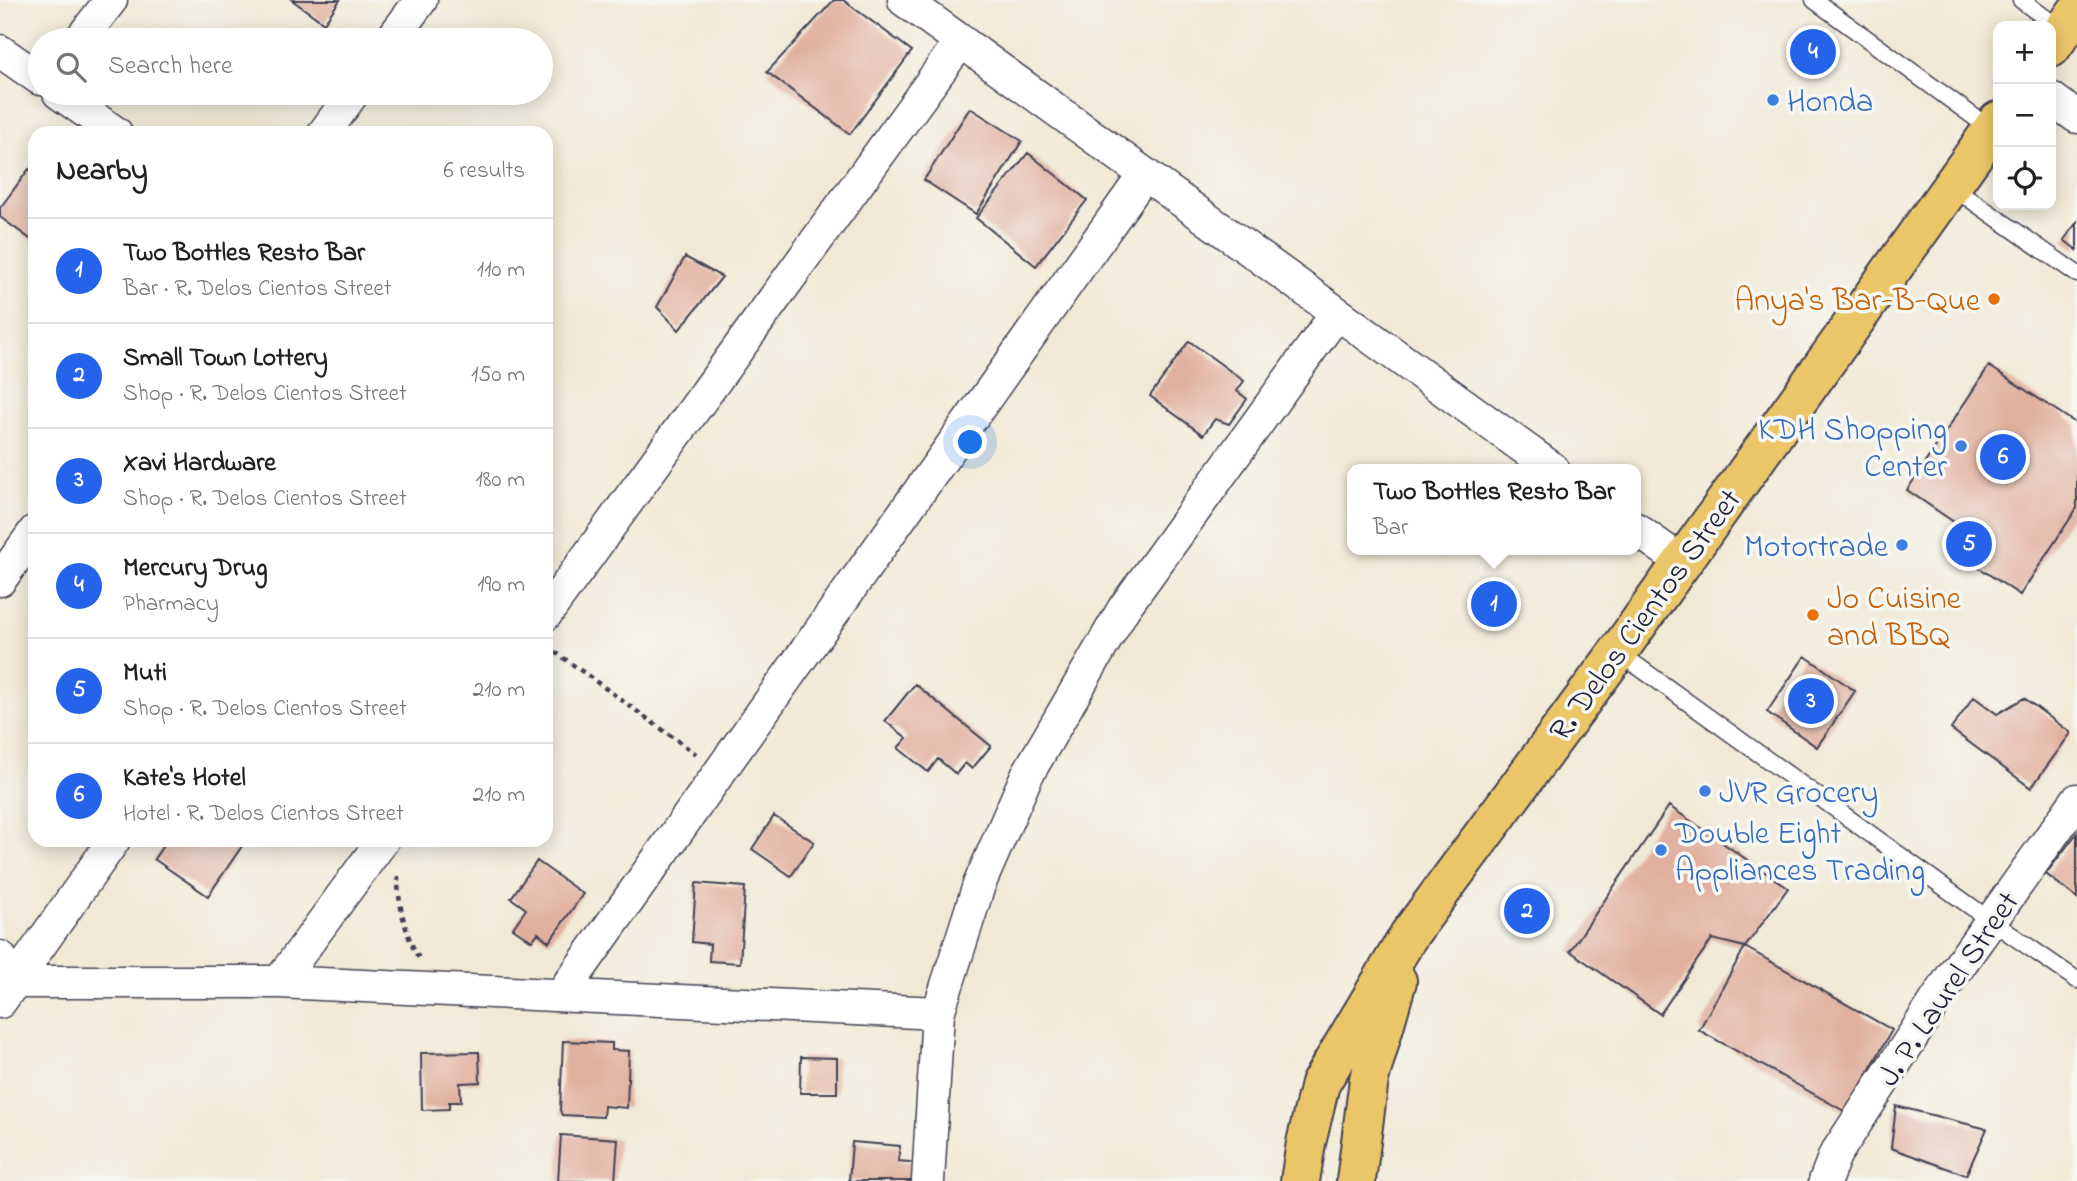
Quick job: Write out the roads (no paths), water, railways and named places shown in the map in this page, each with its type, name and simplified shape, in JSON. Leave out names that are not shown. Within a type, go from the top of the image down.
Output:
[{"type":"highway","name":"R. Delos Cientos Street","points":[[1300,1181],[1320,1084],[1409,935],[1618,652],[1993,129]]},
{"type":"highway","name":"R. Delos Cientos Street","points":[[1356,1181],[1369,1079],[1409,935]]},
{"type":"street","points":[[89,28],[111,0]]},
{"type":"street","points":[[400,28],[421,0]]},
{"type":"street","points":[[904,0],[1546,464]]},
{"type":"street","points":[[553,604],[961,41]]},
{"type":"street","points":[[0,51],[28,71]]},
{"type":"street","points":[[2056,102],[2077,117]]},
{"type":"street","points":[[76,105],[106,126]]},
{"type":"street","points":[[329,126],[344,105]]},
{"type":"street","points":[[561,995],[1145,174]]},
{"type":"street","points":[[928,1181],[938,1013],[979,886],[1027,775],[1124,608],[1337,313]]},
{"type":"street","points":[[1641,533],[1682,562]]},
{"type":"street","points":[[0,580],[28,541]]},
{"type":"street","name":"J. P. Laurel Street","points":[[1825,1181],[1835,1155],[1991,921],[2077,800]]},
{"type":"street","points":[[5,980],[109,847]]},
{"type":"street","points":[[279,982],[378,847]]},
{"type":"street","points":[[5,980],[279,982],[938,1013]]},
{"type":"lane","points":[[1814,0],[1993,125]]},
{"type":"lane","points":[[2021,0],[2064,30]]},
{"type":"lane","points":[[1951,186],[2077,274]]},
{"type":"lane","points":[[1618,652],[2077,980]]},
{"type":"place","name":"Mercury Drug","points":[[1813,52]]},
{"type":"place","name":"Honda","points":[[1773,100]]},
{"type":"place","name":"Anya's Bar-B-Que","points":[[1994,299]]},
{"type":"place","name":"KDH Shopping Center","points":[[1961,446]]},
{"type":"place","name":"Kate's Hotel","points":[[2003,457]]},
{"type":"place","name":"Muti","points":[[1969,544]]},
{"type":"place","name":"Motortrade","points":[[1902,545]]},
{"type":"place","name":"Two Bottles Resto Bar","points":[[1494,604]]},
{"type":"place","name":"Jo Cuisine and BBQ","points":[[1813,615]]},
{"type":"place","name":"Xavi Hardware","points":[[1811,701]]},
{"type":"place","name":"JVR Grocery","points":[[1705,791]]},
{"type":"place","name":"Double Eight Appliances Trading","points":[[1661,850]]},
{"type":"place","name":"Small Town Lottery","points":[[1527,911]]}]
